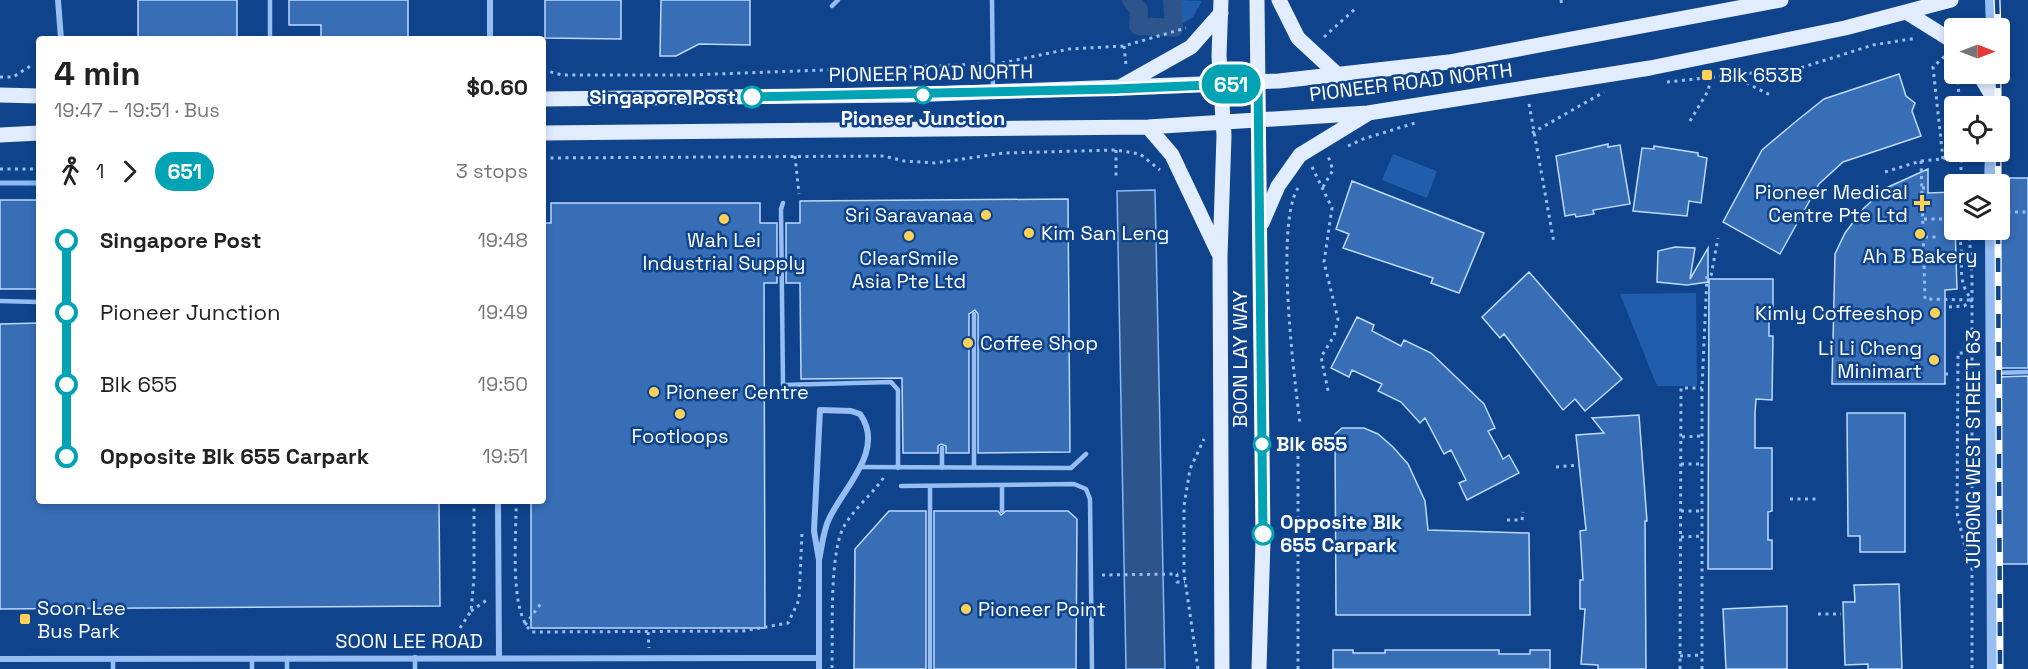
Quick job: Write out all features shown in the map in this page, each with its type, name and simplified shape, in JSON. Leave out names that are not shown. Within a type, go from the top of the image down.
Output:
[{"type":"main road","name":"BOON LAY WAY","points":[[1257,0],[1263,541],[1259,669]]},
{"type":"main road","points":[[1279,0],[1298,38],[1339,76]]},
{"type":"main road","name":"PIONEER ROAD NORTH","points":[[546,99],[993,92],[1258,83],[1339,76],[1449,62],[1781,0]]},
{"type":"main road","name":"PIONEER ROAD NORTH","points":[[546,133],[1148,127],[1368,113],[1639,70],[1845,28],[1951,0]]},
{"type":"main road","name":"BOON LAY WAY","points":[[1221,7],[1223,121],[1220,256],[1222,669]]},
{"type":"main road","points":[[1115,89],[1191,46],[1221,7]]},
{"type":"main road","points":[[1906,12],[1944,39]]},
{"type":"main road","points":[[0,95],[36,96]]},
{"type":"main road","points":[[1260,228],[1278,186],[1300,155],[1324,149],[1368,113]]},
{"type":"main road","points":[[1148,127],[1172,155],[1204,217],[1220,256]]},
{"type":"main road","points":[[0,135],[36,133]]},
{"type":"street","points":[[58,0],[61,36]]},
{"type":"street","points":[[490,0],[490,36]]},
{"type":"street","points":[[1990,0],[1991,18]]},
{"type":"street","name":"JURONG WEST STREET 63","points":[[1990,240],[1992,669]]},
{"type":"street","points":[[819,560],[828,520],[861,467],[868,432],[864,420],[851,411],[820,410],[814,531],[819,560],[819,669]]},
{"type":"street","points":[[498,504],[499,657]]},
{"type":"street","name":"SOON LEE ROAD","points":[[0,659],[819,658]]},
{"type":"lane","points":[[270,0],[270,36]]},
{"type":"lane","points":[[832,6],[838,0]]},
{"type":"lane","points":[[992,0],[993,92]]},
{"type":"lane","points":[[783,203],[781,209],[783,385],[891,382],[898,390],[898,468]]},
{"type":"lane","points":[[0,301],[36,302]]},
{"type":"lane","points":[[974,314],[974,468]]},
{"type":"lane","points":[[1990,373],[2028,372]]},
{"type":"lane","points":[[942,448],[942,468]]},
{"type":"lane","points":[[861,467],[1071,468],[1086,454]]},
{"type":"lane","points":[[901,486],[1074,484],[1086,489],[1090,499],[1092,669]]},
{"type":"lane","points":[[1002,485],[1002,511]]},
{"type":"lane","points":[[930,487],[930,669]]},
{"type":"lane","points":[[415,657],[415,669]]},
{"type":"lane","points":[[252,658],[252,669]]},
{"type":"lane","points":[[287,658],[287,669]]},
{"type":"lane","points":[[113,659],[113,669]]},
{"type":"path","points":[[1561,0],[1562,7]]},
{"type":"path","points":[[1324,37],[1355,9]]},
{"type":"path","points":[[1976,18],[1977,11]]},
{"type":"path","points":[[546,71],[562,75],[690,75],[992,64],[1069,49],[1124,46],[1177,31]]},
{"type":"path","points":[[1658,83],[1800,68],[1873,45],[1923,38]]},
{"type":"path","points":[[1885,172],[1921,161],[1943,159],[1933,68],[1944,56]]},
{"type":"path","points":[[0,77],[13,77],[32,65]]},
{"type":"path","points":[[1732,76],[1772,96]]},
{"type":"path","points":[[1690,121],[1708,91],[1711,78]]},
{"type":"path","points":[[1532,133],[1614,86]]},
{"type":"path","points":[[1595,90],[1605,88]]},
{"type":"path","points":[[1518,104],[1538,101]]},
{"type":"path","points":[[1528,102],[1554,243]]},
{"type":"path","points":[[1346,147],[1383,132],[1424,122]]},
{"type":"path","points":[[1324,149],[1337,152]]},
{"type":"path","points":[[1307,174],[1324,149]]},
{"type":"path","points":[[1323,187],[1333,170],[1324,149]]},
{"type":"path","points":[[1116,150],[1116,178]]},
{"type":"path","points":[[546,158],[884,156],[904,161],[935,163],[1004,153],[1116,150],[1140,154],[1155,163],[1165,177]]},
{"type":"path","points":[[795,156],[799,194]]},
{"type":"path","points":[[1921,161],[1925,299],[1972,300]]},
{"type":"path","points":[[1312,166],[1332,208],[1324,247],[1325,275],[1338,319],[1334,336],[1321,357],[1329,395]]},
{"type":"path","points":[[0,169],[36,169]]},
{"type":"path","points":[[1300,423],[1290,338],[1288,256],[1292,198],[1302,182]]},
{"type":"path","points":[[1922,188],[1929,188]]},
{"type":"path","points":[[2010,212],[2028,212]]},
{"type":"path","points":[[1924,219],[1944,219]]},
{"type":"path","points":[[1925,237],[1937,237]]},
{"type":"path","points":[[1702,669],[1702,388],[1707,276],[1711,276],[1718,238]]},
{"type":"path","points":[[1961,240],[1963,289],[1972,300]]},
{"type":"path","points":[[1970,240],[1972,669]]},
{"type":"path","points":[[1949,306],[1964,306],[1972,300]]},
{"type":"path","points":[[1968,560],[1957,513],[1958,353],[1972,353]]},
{"type":"path","points":[[1680,669],[1681,388],[1702,388]]},
{"type":"path","points":[[1682,437],[1702,436]]},
{"type":"path","points":[[1198,669],[1185,582],[1184,506],[1190,469],[1205,438]]},
{"type":"path","points":[[1298,450],[1298,669]]},
{"type":"path","points":[[1681,464],[1702,464]]},
{"type":"path","points":[[1556,467],[1579,465]]},
{"type":"path","points":[[1790,499],[1816,499]]},
{"type":"path","points":[[471,611],[474,578],[474,504]]},
{"type":"path","points":[[516,504],[517,600],[525,626],[532,632],[743,631],[788,623]]},
{"type":"path","points":[[1681,511],[1702,511]]},
{"type":"path","points":[[1507,520],[1522,520],[1522,512]]},
{"type":"path","points":[[1681,537],[1702,536]]},
{"type":"path","points":[[1091,575],[1177,574],[1177,582],[1185,582]]},
{"type":"path","points":[[460,628],[471,611],[499,592]]},
{"type":"path","points":[[525,626],[542,602]]},
{"type":"path","points":[[1818,614],[1841,614]]},
{"type":"path","points":[[1680,656],[1702,655]]},
{"type":"path","points":[[832,659],[832,669]]},
{"type":"shaded area","points":[[1179,0],[1202,1],[1193,17],[1177,27]]},
{"type":"shaded area","points":[[1393,154],[1437,171],[1427,198],[1382,180]]},
{"type":"shaded area","points":[[1155,190],[1165,669],[1126,669],[1117,191]]},
{"type":"shaded area","points":[[1696,293],[1697,386],[1657,386],[1620,294]]},
{"type":"building","points":[[138,0],[237,0],[237,36],[138,36]]},
{"type":"building","points":[[289,0],[408,0],[408,36],[321,36],[321,25],[289,25]]},
{"type":"building","points":[[545,0],[621,0],[621,39],[546,38]]},
{"type":"building","points":[[661,0],[750,0],[750,45],[699,44],[676,56],[660,56]]},
{"type":"building","points":[[1899,74],[1906,96],[1915,103],[1912,111],[1921,136],[1843,162],[1819,184],[1780,254],[1723,222],[1762,150],[1794,123],[1824,99]]},
{"type":"building","points":[[1608,144],[1608,147],[1620,145],[1630,204],[1593,210],[1594,214],[1565,216],[1556,156]]},
{"type":"building","points":[[1654,146],[1698,153],[1698,156],[1707,158],[1701,203],[1689,201],[1687,216],[1633,211],[1642,148],[1654,149]]},
{"type":"building","points":[[1928,169],[1928,193],[1944,192],[1944,240],[1955,240],[1957,289],[1945,290],[1945,384],[1832,384],[1835,254],[1845,233],[1864,208],[1886,188]]},
{"type":"building","points":[[2010,178],[2028,178],[2028,368],[1998,368],[1999,240],[2010,240]]},
{"type":"building","points":[[1352,181],[1484,233],[1459,293],[1431,283],[1433,278],[1343,248],[1349,234],[1336,229]]},
{"type":"building","points":[[1068,199],[1070,452],[978,453],[978,314],[975,310],[969,314],[969,453],[946,453],[946,446],[941,444],[938,446],[938,453],[903,453],[902,378],[801,379],[800,283],[786,283],[786,223],[800,223],[800,201]]},
{"type":"building","points":[[0,200],[36,200],[36,289],[0,289]]},
{"type":"building","name":"Pioneer Centre","points":[[551,203],[760,203],[760,223],[777,223],[777,283],[764,283],[765,628],[531,628],[531,504],[546,504],[546,223],[551,223]]},
{"type":"building","points":[[1675,247],[1695,248],[1690,279],[1708,248],[1708,282],[1687,285],[1657,282],[1658,251]]},
{"type":"building","points":[[1529,272],[1622,379],[1585,411],[1575,399],[1563,410],[1504,334],[1500,338],[1482,317]]},
{"type":"building","points":[[1709,279],[1773,279],[1773,308],[1769,308],[1769,336],[1773,336],[1772,400],[1756,399],[1755,413],[1755,448],[1772,448],[1772,511],[1768,512],[1768,540],[1772,540],[1772,569],[1708,569]]},
{"type":"building","points":[[1357,317],[1374,325],[1372,331],[1401,346],[1404,340],[1431,353],[1484,404],[1495,428],[1488,431],[1503,459],[1509,455],[1519,473],[1467,500],[1459,483],[1466,480],[1451,450],[1444,454],[1425,418],[1420,423],[1401,402],[1378,391],[1382,384],[1352,370],[1349,377],[1331,368]]},
{"type":"building","points":[[36,323],[36,504],[439,504],[440,606],[0,609],[0,324]]},
{"type":"building","points":[[2028,376],[2028,564],[1999,564],[1998,377]]},
{"type":"building","points":[[1847,413],[1905,413],[1905,552],[1860,552],[1860,536],[1848,536]]},
{"type":"building","points":[[1639,415],[1647,521],[1645,521],[1646,669],[1598,669],[1598,665],[1581,664],[1585,609],[1580,609],[1580,580],[1583,580],[1580,531],[1586,530],[1576,435],[1604,433],[1592,418]]},
{"type":"building","points":[[1342,428],[1364,428],[1378,434],[1408,464],[1425,501],[1428,530],[1529,533],[1530,615],[1336,615],[1335,434]]},
{"type":"building","points":[[889,511],[926,511],[926,669],[854,669],[855,549]]},
{"type":"building","name":"Pioneer Point","points":[[934,511],[998,511],[1001,515],[1006,511],[1068,511],[1077,519],[1076,669],[934,669]]},
{"type":"building","points":[[1899,584],[1902,669],[1868,669],[1868,664],[1845,665],[1843,602],[1855,602],[1854,585]]},
{"type":"building","points":[[1787,606],[1787,669],[1726,669],[1723,609]]},
{"type":"building","points":[[1333,650],[1353,650],[1353,653],[1385,653],[1385,650],[1499,650],[1499,654],[1530,654],[1530,650],[1550,650],[1550,669],[1333,669]]},
{"type":"waterway","points":[[1131,0],[1139,10],[1138,26],[1174,28],[1172,0]]},
{"type":"waterway","points":[[0,183],[36,183]]},
{"type":"railway","points":[[1997,0],[1998,18]]},
{"type":"railway","points":[[1998,84],[1998,96]]},
{"type":"railway","points":[[1998,162],[1998,174]]},
{"type":"railway","points":[[1998,240],[2000,669]]},
{"type":"bus line","name":"651","points":[[752,97],[907,95],[1258,83],[1263,534]]},
{"type":"place","name":"Blk 653B","points":[[1707,75]]},
{"type":"place","name":"Pioneer Junction","points":[[923,95]]},
{"type":"place","name":"Singapore Post","points":[[752,97]]},
{"type":"place","name":"Pioneer Medical Centre Pte Ltd","points":[[1922,203]]},
{"type":"place","name":"Sri Saravanaa","points":[[986,215]]},
{"type":"place","name":"Wah Lei Industrial Supply","points":[[724,219]]},
{"type":"place","name":"Kim San Leng","points":[[1029,233]]},
{"type":"place","name":"Ah B Bakery","points":[[1920,234]]},
{"type":"place","name":"ClearSmile Asia Pte Ltd","points":[[909,236]]},
{"type":"place","name":"Kimly Coffeeshop","points":[[1935,313]]},
{"type":"place","name":"Coffee Shop","points":[[968,343]]},
{"type":"place","name":"Li Li Cheng Minimart","points":[[1934,360]]},
{"type":"place","name":"Pioneer Centre","points":[[654,392]]},
{"type":"place","name":"Footloops","points":[[680,414]]},
{"type":"place","name":"Blk 655","points":[[1262,444]]},
{"type":"place","name":"Opposite Blk 655 Carpark","points":[[1263,534]]},
{"type":"place","name":"Pioneer Point","points":[[966,609]]},
{"type":"place","name":"Soon Lee Bus Park","points":[[25,619]]}]
